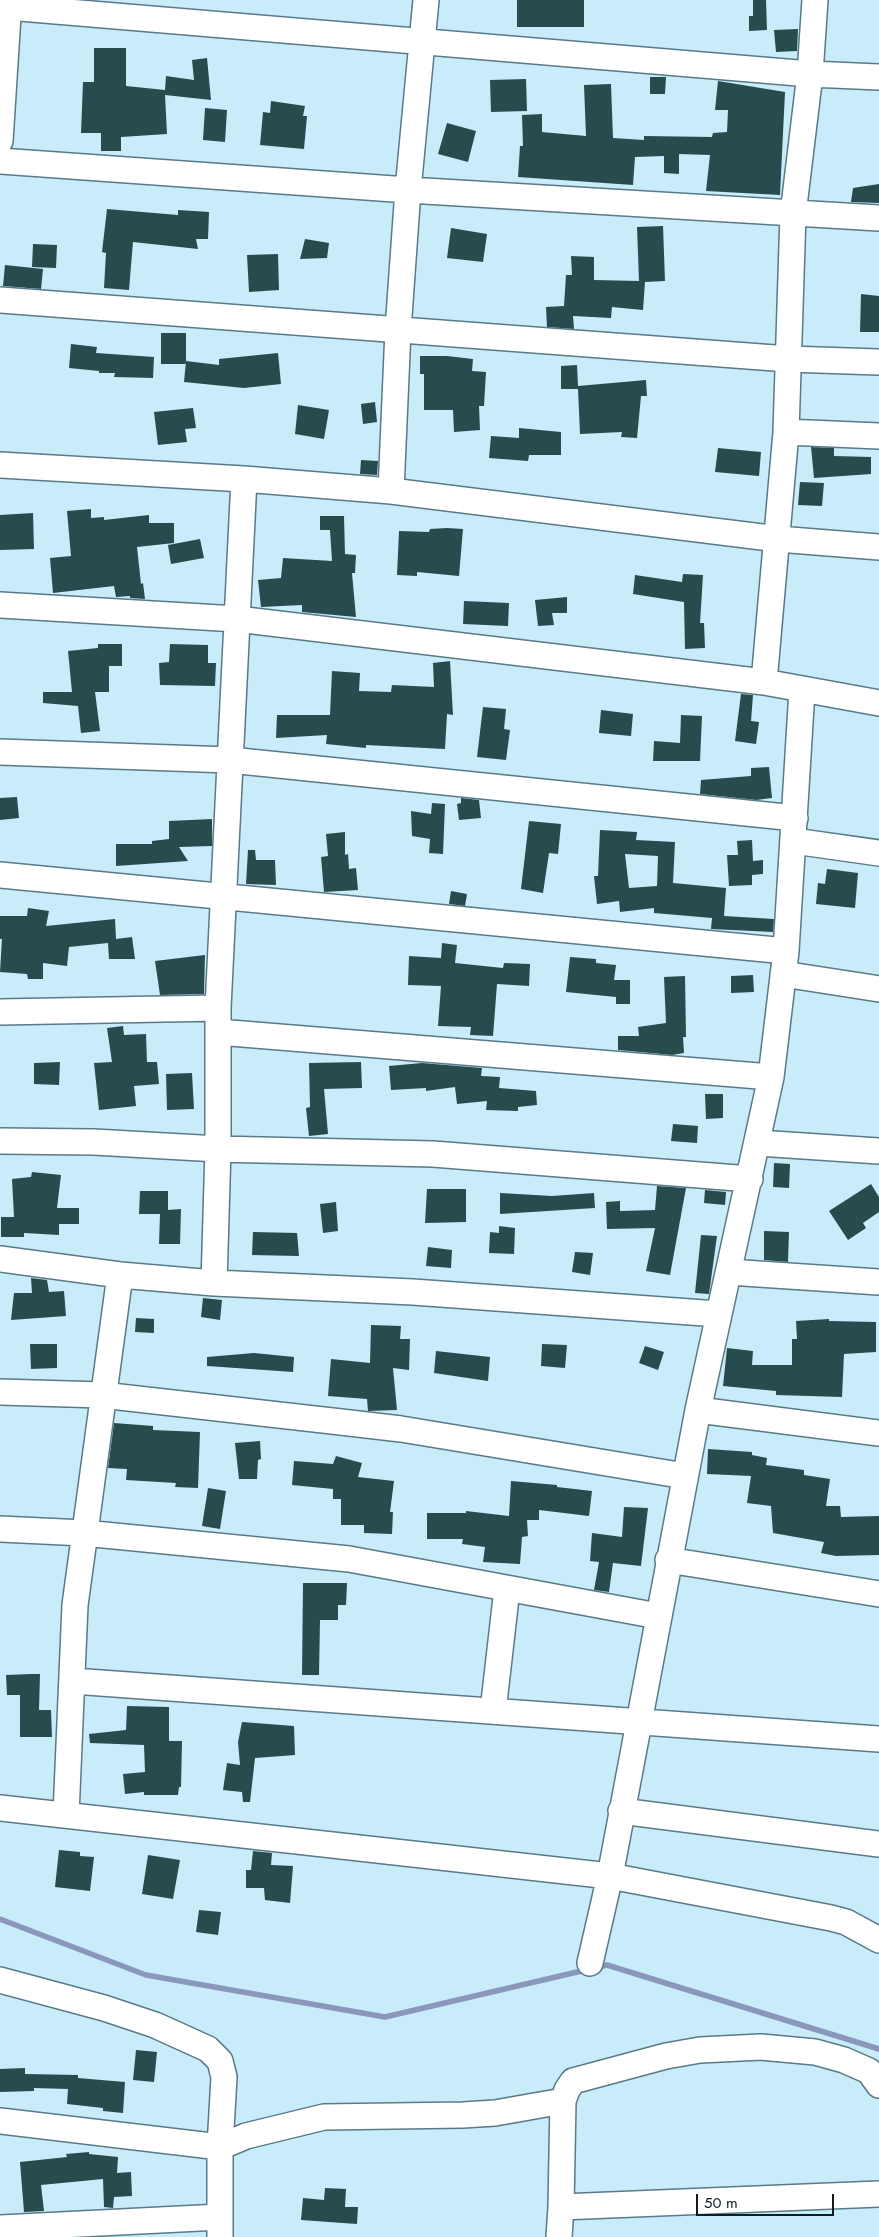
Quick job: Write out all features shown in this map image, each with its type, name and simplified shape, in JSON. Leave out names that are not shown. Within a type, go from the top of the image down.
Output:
[{"type":"street","points":[[391,491],[398,330],[408,190],[424,43],[426,0]]},
{"type":"street","points":[[764,682],[786,432],[794,214],[810,74],[815,0]]},
{"type":"street","points":[[0,141],[8,4],[424,43],[810,74],[879,77]]},
{"type":"street","points":[[0,162],[408,190],[879,218]]},
{"type":"street","points":[[0,300],[788,359],[879,362]]},
{"type":"street","points":[[786,432],[879,436]]},
{"type":"street","points":[[0,465],[244,479],[391,491],[778,539],[879,547]]},
{"type":"street","points":[[214,1283],[218,1149],[218,1020],[244,479]]},
{"type":"street","points":[[0,605],[237,619],[764,682],[879,703]]},
{"type":"street","points":[[590,1963],[610,1876],[668,1560],[698,1410],[771,1078],[784,962],[795,830],[802,690]]},
{"type":"street","points":[[0,752],[230,760],[795,830],[879,853]]},
{"type":"street","points":[[0,875],[223,895],[784,962],[879,989]]},
{"type":"street","points":[[0,1012],[218,1020],[771,1078]]},
{"type":"street","points":[[0,1141],[94,1142],[218,1149],[314,1150],[470,1156],[750,1179]]},
{"type":"street","points":[[758,1143],[879,1150]]},
{"type":"street","points":[[0,1259],[120,1275],[214,1283],[413,1292],[718,1314]]},
{"type":"street","points":[[729,1272],[879,1282]]},
{"type":"street","points":[[66,1815],[75,1605],[102,1395],[120,1275]]},
{"type":"street","points":[[0,1392],[102,1395],[401,1429],[685,1476]]},
{"type":"street","points":[[698,1410],[879,1433]]},
{"type":"street","points":[[0,1529],[84,1533],[388,1564],[507,1589],[658,1616]]},
{"type":"street","points":[[668,1560],[879,1594]]},
{"type":"street","points":[[493,1711],[507,1589]]},
{"type":"street","points":[[73,1681],[879,1739]]},
{"type":"street","points":[[0,1808],[610,1876],[831,1918],[846,1922],[879,1940]]},
{"type":"street","points":[[621,1811],[879,1844]]},
{"type":"street","points":[[0,1980],[104,2008],[155,2025],[208,2050],[220,2060],[224,2072],[220,2147],[220,2227],[0,2228]]},
{"type":"street","points":[[559,2237],[564,2101],[569,2085],[578,2079],[666,2056],[729,2048],[761,2047],[815,2052],[844,2060],[869,2071],[879,2085]]},
{"type":"street","points":[[0,2121],[220,2147],[246,2136],[324,2117],[355,2115],[463,2116],[495,2113],[564,2101]]},
{"type":"street","points":[[561,2207],[879,2194]]},
{"type":"building","points":[[517,0],[584,0],[584,27],[517,27]]},
{"type":"building","points":[[753,0],[766,0],[767,30],[749,31],[749,16],[753,16]]},
{"type":"building","points":[[798,29],[797,51],[776,52],[774,30]]},
{"type":"building","points":[[94,48],[126,48],[126,86],[165,90],[166,76],[194,80],[192,60],[207,58],[211,100],[165,95],[167,134],[121,137],[121,151],[101,151],[101,133],[81,133],[83,82],[94,82]]},
{"type":"building","points":[[650,77],[666,77],[665,94],[650,94]]},
{"type":"building","points":[[526,79],[527,111],[491,112],[490,80]]},
{"type":"building","points":[[718,81],[785,92],[780,195],[706,191],[710,155],[679,154],[679,174],[664,173],[664,156],[635,157],[633,185],[518,177],[520,146],[523,146],[522,115],[542,114],[542,132],[586,136],[584,85],[611,84],[613,138],[644,140],[644,136],[712,137],[713,133],[727,132],[728,110],[715,110]]},
{"type":"building","points":[[271,101],[305,106],[303,116],[307,116],[304,149],[260,145],[263,112],[270,113]]},
{"type":"building","points":[[205,108],[227,110],[225,142],[203,140]]},
{"type":"building","points":[[447,123],[476,131],[468,162],[438,154]]},
{"type":"building","points":[[879,184],[879,203],[851,202],[853,188]]},
{"type":"building","points":[[107,209],[178,215],[178,210],[209,212],[208,239],[196,239],[198,249],[133,242],[129,290],[104,288],[106,253],[102,252]]},
{"type":"building","points":[[663,226],[665,281],[645,282],[643,310],[612,307],[611,318],[573,316],[574,329],[547,327],[546,307],[564,306],[566,275],[572,275],[571,256],[594,257],[594,280],[639,281],[637,227]]},
{"type":"building","points":[[451,228],[487,234],[483,262],[447,258]]},
{"type":"building","points":[[305,239],[329,243],[327,258],[300,259]]},
{"type":"building","points":[[33,244],[57,245],[56,268],[32,267]]},
{"type":"building","points":[[278,254],[279,290],[249,292],[247,255]]},
{"type":"building","points":[[5,265],[43,269],[41,289],[3,286]]},
{"type":"building","points":[[861,294],[879,296],[879,332],[860,332]]},
{"type":"building","points":[[161,333],[186,333],[186,364],[161,364]]},
{"type":"building","points":[[71,344],[97,347],[96,353],[154,357],[153,378],[114,377],[115,373],[99,373],[99,371],[69,368]]},
{"type":"building","points":[[278,353],[281,384],[244,388],[184,382],[186,361],[219,365],[219,359]]},
{"type":"building","points":[[420,356],[447,356],[473,359],[472,371],[486,372],[484,406],[479,406],[480,430],[454,432],[453,410],[424,410],[424,374],[420,374]]},
{"type":"building","points":[[577,365],[578,386],[646,380],[647,396],[641,396],[637,438],[621,437],[622,432],[580,434],[578,389],[561,389],[561,366]]},
{"type":"building","points":[[375,402],[377,422],[363,424],[361,404]]},
{"type":"building","points":[[298,405],[329,410],[324,439],[295,434]]},
{"type":"building","points":[[193,408],[196,428],[185,429],[187,442],[158,445],[154,412]]},
{"type":"building","points":[[519,428],[561,432],[561,455],[529,455],[528,461],[489,458],[491,436],[519,438]]},
{"type":"building","points":[[811,447],[834,448],[834,456],[871,457],[871,474],[814,478]]},
{"type":"building","points":[[718,448],[761,452],[759,476],[715,472]]},
{"type":"building","points":[[361,460],[378,461],[377,475],[360,474]]},
{"type":"building","points":[[800,482],[824,483],[822,506],[798,505]]},
{"type":"building","points":[[91,509],[91,518],[104,517],[104,520],[149,515],[149,523],[174,523],[174,543],[137,547],[141,584],[143,583],[145,599],[130,598],[130,596],[116,597],[114,586],[53,593],[50,558],[71,556],[67,511]]},
{"type":"building","points":[[33,513],[34,549],[0,550],[0,515]]},
{"type":"building","points":[[320,516],[344,516],[345,554],[356,555],[355,573],[352,573],[356,617],[302,612],[302,605],[261,607],[258,580],[281,578],[283,558],[332,561],[330,530],[320,530]]},
{"type":"building","points":[[430,529],[463,529],[459,576],[417,572],[417,576],[397,575],[399,531],[429,532]]},
{"type":"building","points":[[200,539],[204,558],[171,564],[168,545]]},
{"type":"building","points":[[683,574],[703,575],[700,623],[704,623],[705,648],[685,649],[684,602],[633,594],[635,575],[682,582]]},
{"type":"building","points":[[567,597],[567,613],[552,613],[554,625],[538,626],[535,600]]},
{"type":"building","points":[[464,601],[509,603],[508,626],[463,624]]},
{"type":"building","points":[[98,644],[122,644],[122,666],[109,666],[109,692],[95,692],[100,731],[81,733],[78,706],[43,703],[43,692],[72,692],[68,651],[98,648]]},
{"type":"building","points":[[170,644],[208,645],[208,663],[216,663],[215,686],[160,685],[159,663],[169,662]]},
{"type":"building","points":[[450,661],[453,715],[447,714],[445,749],[366,745],[366,748],[326,744],[327,735],[276,738],[277,715],[330,715],[332,671],[360,673],[359,691],[391,692],[392,685],[434,687],[433,663]]},
{"type":"building","points":[[741,694],[753,695],[751,721],[759,722],[756,744],[735,741]]},
{"type":"building","points":[[483,707],[506,709],[504,729],[510,730],[506,760],[477,757]]},
{"type":"building","points":[[601,710],[633,714],[631,736],[599,733]]},
{"type":"building","points":[[681,715],[702,716],[700,761],[653,761],[654,741],[680,743]]},
{"type":"building","points":[[769,767],[772,798],[756,800],[700,794],[701,780],[751,776],[751,768]]},
{"type":"building","points":[[17,797],[19,818],[0,820],[0,798]]},
{"type":"building","points":[[461,798],[479,800],[481,818],[459,820],[457,804],[461,803]]},
{"type":"building","points":[[432,803],[445,804],[443,854],[429,853],[430,839],[412,836],[411,811],[431,814]]},
{"type":"building","points":[[212,819],[212,846],[179,847],[188,861],[116,866],[116,844],[152,844],[152,841],[169,839],[169,821]]},
{"type":"building","points":[[529,821],[561,824],[558,854],[549,853],[543,893],[521,889]]},
{"type":"building","points":[[600,830],[637,832],[636,840],[675,842],[673,883],[726,888],[724,916],[774,919],[773,932],[711,929],[712,918],[654,913],[654,908],[620,912],[619,901],[597,904],[594,876],[598,876]],"holes":[[[625,854],[658,856],[657,886],[629,888]]]},
{"type":"building","points":[[345,832],[345,855],[348,854],[349,869],[356,868],[358,890],[324,892],[321,857],[328,856],[326,834]]},
{"type":"building","points":[[752,840],[753,861],[763,860],[763,874],[752,875],[752,885],[729,886],[727,855],[738,855],[737,841]]},
{"type":"building","points":[[248,850],[255,850],[256,860],[275,860],[276,885],[246,884]]},
{"type":"building","points":[[827,869],[858,873],[855,908],[816,904],[818,883],[825,884]]},
{"type":"building","points":[[451,891],[467,894],[465,906],[449,904]]},
{"type":"building","points":[[28,908],[49,911],[46,926],[115,919],[116,939],[132,937],[135,959],[109,959],[108,943],[69,947],[67,966],[43,963],[43,979],[28,979],[27,974],[0,972],[2,939],[0,939],[0,916],[27,916]]},
{"type":"building","points":[[442,943],[457,945],[455,963],[503,968],[504,963],[530,964],[529,986],[497,984],[493,1036],[470,1035],[471,1027],[438,1026],[441,986],[408,985],[409,956],[441,958]]},
{"type":"building","points":[[205,955],[204,994],[160,995],[155,961]]},
{"type":"building","points":[[570,957],[596,959],[596,963],[616,965],[614,980],[630,980],[630,1004],[616,1004],[616,997],[566,992]]},
{"type":"building","points":[[753,975],[754,992],[731,993],[731,976]]},
{"type":"building","points":[[685,976],[686,1037],[683,1037],[684,1053],[672,1055],[618,1050],[618,1036],[639,1036],[638,1027],[666,1023],[664,977]]},
{"type":"building","points":[[123,1026],[124,1035],[146,1034],[147,1062],[157,1062],[159,1084],[134,1086],[136,1106],[99,1110],[94,1063],[112,1062],[107,1028]]},
{"type":"building","points":[[60,1062],[59,1085],[34,1084],[34,1063]]},
{"type":"building","points":[[361,1062],[362,1088],[324,1089],[328,1134],[309,1136],[306,1108],[310,1107],[309,1063]]},
{"type":"building","points":[[422,1063],[482,1068],[481,1076],[500,1077],[499,1088],[536,1091],[537,1105],[518,1107],[518,1111],[486,1110],[487,1101],[457,1104],[455,1087],[426,1091],[426,1088],[391,1090],[389,1066]]},
{"type":"building","points":[[192,1073],[194,1109],[167,1110],[166,1074]]},
{"type":"building","points":[[705,1094],[723,1094],[723,1118],[706,1119]]},
{"type":"building","points":[[673,1124],[698,1126],[697,1143],[671,1141]]},
{"type":"building","points":[[774,1163],[790,1164],[789,1188],[773,1187]]},
{"type":"building","points":[[32,1172],[61,1175],[57,1208],[79,1208],[79,1224],[59,1224],[59,1235],[24,1233],[24,1237],[1,1237],[1,1217],[14,1217],[12,1179],[31,1177]]},
{"type":"building","points":[[871,1184],[879,1197],[879,1212],[863,1223],[866,1228],[848,1240],[829,1211]]},
{"type":"building","points":[[657,1186],[686,1188],[670,1275],[646,1271],[655,1228],[607,1229],[606,1202],[620,1201],[620,1211],[655,1210]]},
{"type":"building","points":[[427,1189],[466,1189],[466,1222],[425,1223]]},
{"type":"building","points":[[705,1190],[726,1192],[725,1205],[704,1203]]},
{"type":"building","points":[[140,1191],[168,1191],[168,1210],[181,1209],[180,1244],[159,1244],[160,1214],[139,1214]]},
{"type":"building","points":[[500,1193],[552,1196],[594,1193],[595,1208],[500,1214]]},
{"type":"building","points":[[336,1202],[338,1231],[323,1233],[320,1204]]},
{"type":"building","points":[[499,1226],[515,1228],[514,1254],[489,1253],[490,1232],[499,1233]]},
{"type":"building","points":[[764,1231],[789,1232],[788,1262],[764,1260]]},
{"type":"building","points":[[253,1232],[297,1233],[299,1256],[252,1255]]},
{"type":"building","points":[[701,1235],[717,1236],[709,1294],[695,1293]]},
{"type":"building","points":[[428,1247],[452,1250],[451,1268],[426,1266]]},
{"type":"building","points":[[575,1252],[593,1253],[590,1275],[572,1272]]},
{"type":"building","points":[[31,1278],[47,1280],[49,1292],[64,1291],[66,1316],[11,1320],[14,1293],[32,1293]]},
{"type":"building","points":[[203,1298],[222,1300],[220,1320],[201,1317]]},
{"type":"building","points":[[136,1318],[154,1319],[154,1333],[135,1332]]},
{"type":"building","points":[[829,1319],[829,1321],[876,1322],[876,1352],[844,1354],[842,1397],[776,1395],[776,1391],[723,1386],[727,1348],[753,1351],[752,1365],[792,1365],[792,1339],[797,1339],[796,1321]]},
{"type":"building","points":[[371,1325],[401,1326],[400,1339],[410,1339],[409,1370],[393,1368],[397,1410],[368,1411],[367,1399],[328,1396],[331,1359],[370,1363]]},
{"type":"building","points":[[30,1344],[57,1344],[57,1368],[31,1369]]},
{"type":"building","points":[[542,1344],[567,1345],[565,1368],[541,1366]]},
{"type":"building","points":[[645,1346],[664,1352],[658,1370],[639,1363]]},
{"type":"building","points":[[436,1351],[490,1357],[488,1381],[434,1373]]},
{"type":"building","points":[[254,1353],[294,1357],[293,1372],[207,1366],[207,1357]]},
{"type":"building","points":[[114,1423],[153,1426],[153,1430],[200,1432],[198,1488],[175,1487],[176,1483],[126,1480],[127,1469],[108,1468]]},
{"type":"building","points":[[260,1441],[261,1459],[258,1460],[257,1479],[239,1479],[235,1443]]},
{"type":"building","points":[[708,1449],[752,1452],[752,1455],[767,1458],[766,1465],[804,1470],[804,1475],[830,1479],[826,1506],[840,1506],[841,1517],[879,1516],[879,1555],[836,1556],[821,1553],[824,1542],[773,1533],[771,1506],[747,1503],[751,1476],[707,1474]]},
{"type":"building","points":[[336,1456],[362,1463],[358,1477],[394,1481],[390,1512],[393,1512],[392,1534],[364,1533],[364,1525],[341,1525],[341,1499],[333,1499],[333,1489],[292,1485],[294,1461],[333,1464]]},
{"type":"building","points":[[511,1481],[557,1485],[557,1487],[592,1491],[589,1516],[539,1510],[539,1520],[527,1520],[528,1536],[522,1537],[520,1564],[483,1562],[485,1547],[462,1544],[463,1539],[427,1539],[427,1513],[466,1513],[466,1511],[509,1516]]},
{"type":"building","points":[[208,1488],[226,1491],[220,1529],[202,1526]]},
{"type":"building","points":[[624,1507],[648,1508],[641,1566],[613,1563],[609,1592],[594,1590],[599,1562],[590,1561],[592,1533],[622,1537]]},
{"type":"building","points":[[303,1583],[347,1583],[346,1605],[338,1605],[338,1620],[320,1620],[319,1675],[302,1675]]},
{"type":"building","points":[[40,1674],[39,1710],[51,1710],[52,1737],[20,1737],[20,1695],[7,1695],[6,1675]]},
{"type":"building","points":[[127,1706],[169,1707],[169,1741],[182,1741],[181,1787],[179,1787],[178,1795],[144,1795],[144,1792],[125,1794],[123,1774],[145,1772],[144,1745],[90,1743],[89,1734],[126,1730]]},
{"type":"building","points":[[242,1722],[294,1726],[295,1755],[255,1758],[250,1802],[243,1802],[242,1792],[223,1790],[227,1763],[240,1765],[238,1742]]},
{"type":"building","points":[[59,1850],[80,1852],[80,1856],[94,1857],[90,1891],[55,1887]]},
{"type":"building","points":[[253,1851],[272,1853],[271,1865],[293,1866],[290,1903],[265,1900],[264,1888],[246,1888],[246,1870],[251,1870]]},
{"type":"building","points":[[148,1855],[180,1860],[173,1899],[142,1894]]},
{"type":"building","points":[[199,1910],[221,1912],[218,1935],[196,1932]]},
{"type":"building","points":[[136,2050],[157,2052],[154,2082],[133,2080]]},
{"type":"building","points":[[25,2068],[25,2074],[78,2075],[78,2078],[125,2082],[123,2113],[103,2111],[103,2108],[67,2104],[68,2089],[34,2088],[34,2091],[0,2092],[0,2069]]},
{"type":"building","points":[[89,2152],[89,2154],[118,2157],[117,2173],[131,2172],[132,2196],[114,2197],[113,2208],[104,2207],[103,2179],[41,2185],[44,2211],[24,2212],[20,2162],[67,2157],[66,2154]]},
{"type":"building","points":[[325,2188],[346,2189],[345,2207],[358,2207],[357,2224],[301,2220],[303,2198],[324,2200]]},
{"type":"waterway","points":[[0,1919],[146,1975],[385,2017],[607,1965],[879,2049]]}]
